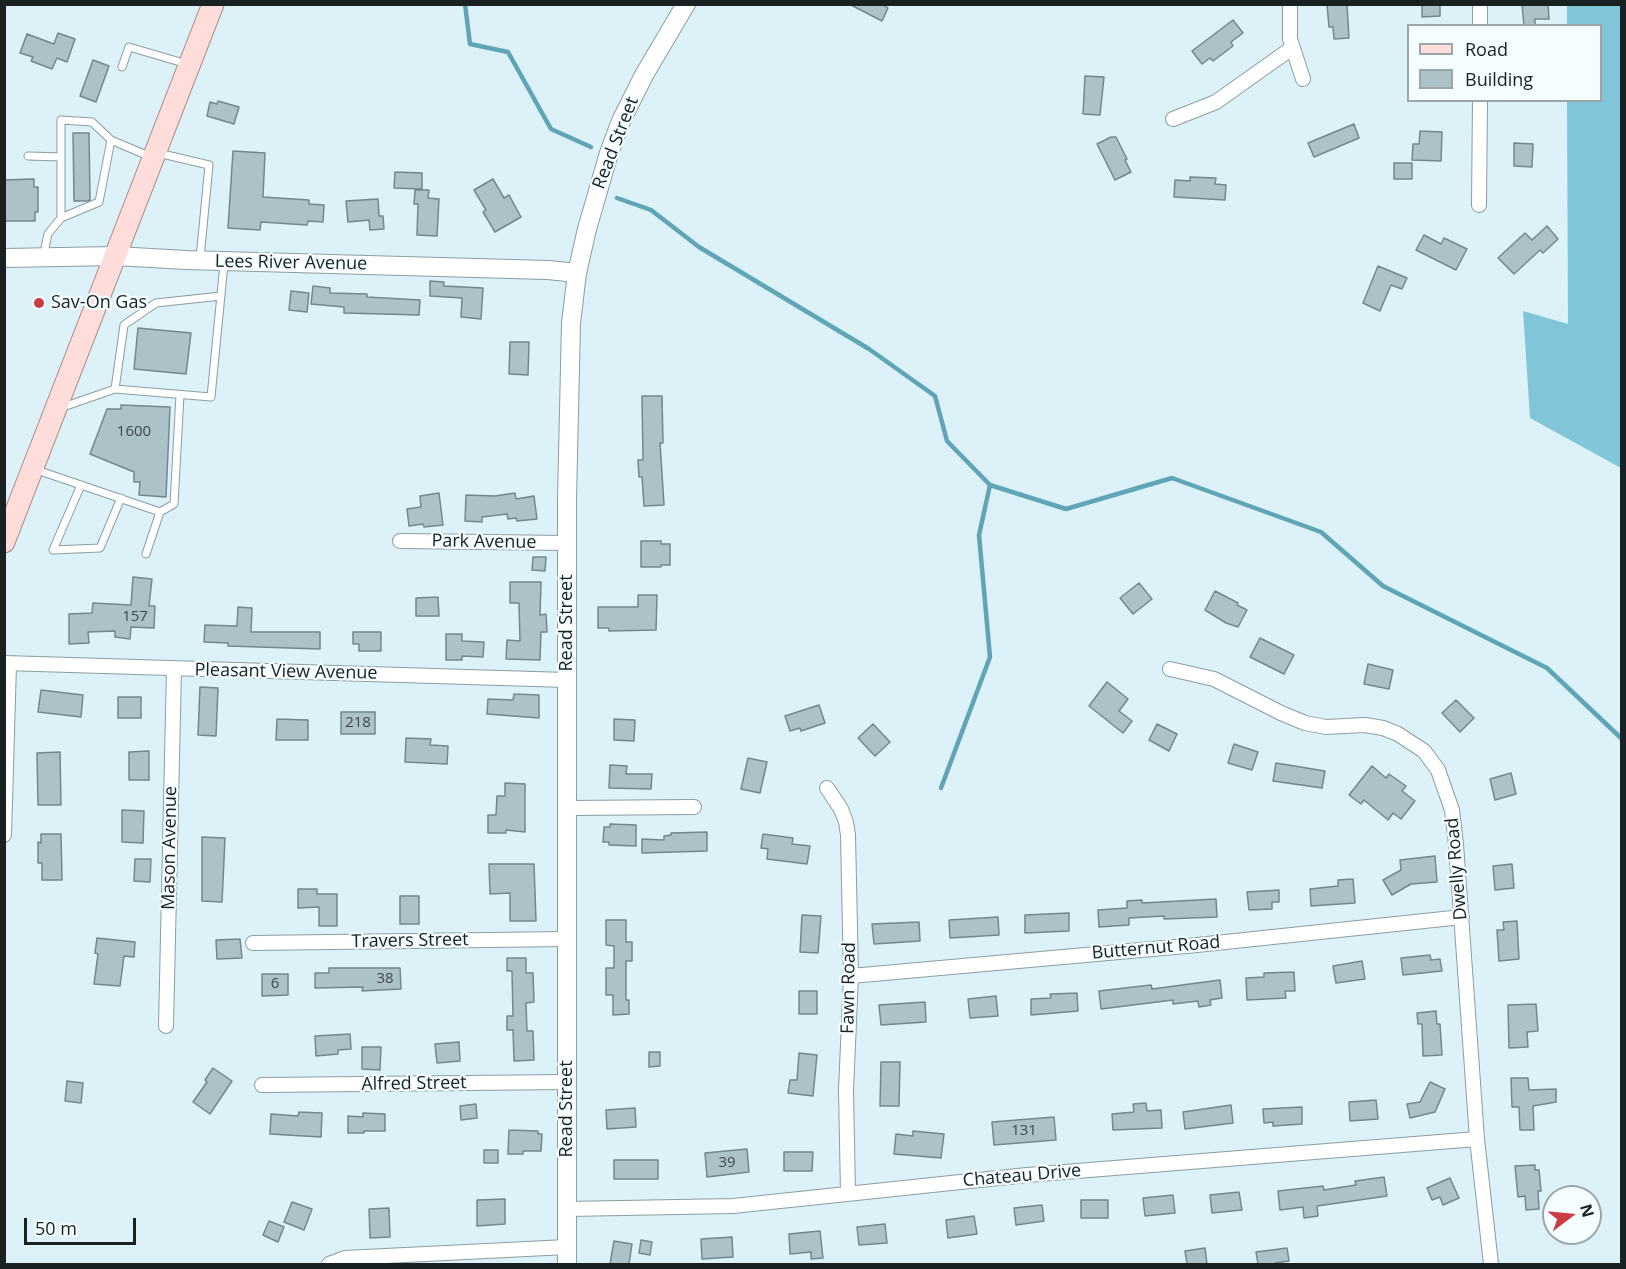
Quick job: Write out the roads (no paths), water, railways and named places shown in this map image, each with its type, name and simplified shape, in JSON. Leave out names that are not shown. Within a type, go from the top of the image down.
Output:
[{"type":"main road","points":[[4,542],[213,4]]},
{"type":"main road","name":"Read Street","points":[[567,1256],[567,543],[571,324],[577,273],[609,153],[621,121],[644,75],[686,4]]},
{"type":"main road","name":"Lees River Avenue","points":[[4,258],[116,256],[200,261],[577,273]]},
{"type":"street","points":[[1290,4],[1290,39],[1303,79]]},
{"type":"street","points":[[1480,4],[1480,24]]},
{"type":"street","points":[[1173,119],[1216,102],[1292,48]]},
{"type":"street","points":[[1479,205],[1480,102]]},
{"type":"street","name":"Park Avenue","points":[[400,541],[567,543]]},
{"type":"street","points":[[4,834],[7,664]]},
{"type":"street","name":"Pleasant View Avenue","points":[[7,664],[567,680]]},
{"type":"street","name":"Mason Avenue","points":[[166,1026],[174,669]]},
{"type":"street","name":"Dwelly Road","points":[[1170,669],[1214,679],[1305,723],[1326,727],[1365,725],[1383,728],[1398,734],[1424,752],[1438,770],[1452,810],[1462,917],[1477,1139],[1491,1264]]},
{"type":"street","name":"Fawn Road","points":[[827,788],[841,809],[848,835],[851,976],[846,1090],[848,1192]]},
{"type":"street","points":[[568,808],[694,807]]},
{"type":"street","name":"Butternut Road","points":[[851,976],[1197,945],[1462,917]]},
{"type":"street","name":"Travers Street","points":[[253,943],[567,939]]},
{"type":"street","name":"Alfred Street","points":[[262,1085],[567,1082]]},
{"type":"street","name":"Chateau Drive","points":[[567,1209],[733,1206],[848,1192],[1121,1167],[1477,1139]]},
{"type":"street","points":[[330,1264],[345,1258],[567,1256]]},
{"type":"lane","points":[[122,67],[129,47],[190,65]]},
{"type":"lane","points":[[61,218],[61,120],[92,122],[111,140],[155,155],[208,165],[200,261]]},
{"type":"lane","points":[[43,257],[48,234],[61,218],[99,202],[111,140]]},
{"type":"lane","points":[[28,156],[61,157]]},
{"type":"lane","points":[[56,409],[115,389],[211,397],[224,261]]},
{"type":"lane","points":[[115,389],[124,325],[156,303],[221,296]]},
{"type":"lane","points":[[146,554],[160,512],[174,504],[180,395]]},
{"type":"lane","points":[[32,468],[160,512]]},
{"type":"lane","points":[[81,485],[53,550],[100,548],[121,498]]},
{"type":"waterway","points":[[465,4],[470,44],[508,52],[551,129],[591,147]]},
{"type":"waterway","points":[[617,198],[651,210],[699,247],[869,349],[935,396],[947,441],[990,485],[1066,509],[1172,478],[1321,532],[1383,586],[1547,668],[1622,739]]},
{"type":"waterway","points":[[941,788],[990,657],[979,535],[990,485]]},
{"type":"place","name":"Sav-On Gas","points":[[39,303]]}]
